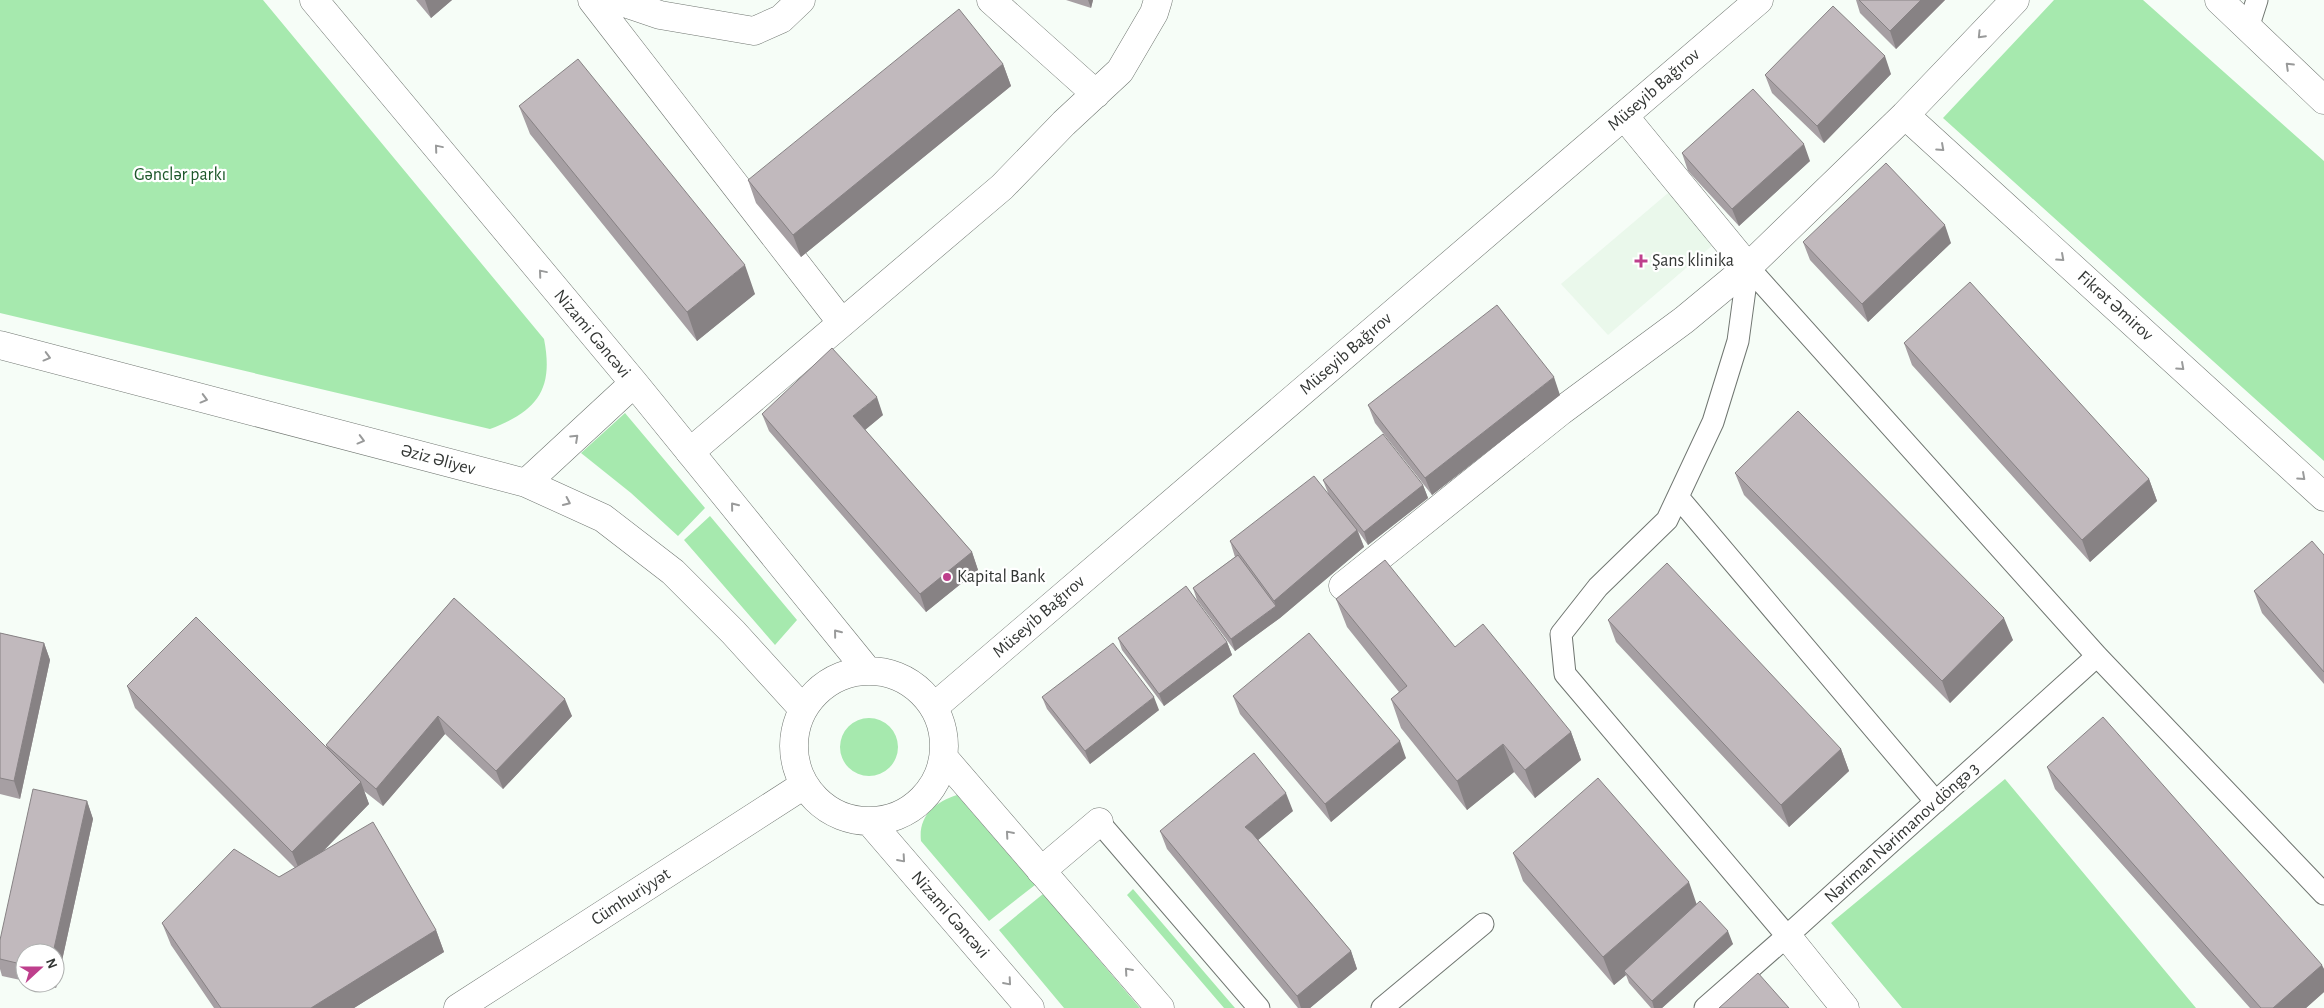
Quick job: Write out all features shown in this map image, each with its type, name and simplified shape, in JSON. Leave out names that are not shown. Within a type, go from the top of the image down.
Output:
[{"type":"street","name":"Nizami Gəncəvi","points":[[314,0],[634,384],[867,670]]},
{"type":"street","points":[[592,0],[842,323]]},
{"type":"street","points":[[616,0],[660,15],[754,31],[781,19],[801,0]]},
{"type":"street","points":[[991,0],[1096,94]]},
{"type":"street","points":[[690,452],[1002,187],[1120,71],[1154,14],[1158,0]]},
{"type":"street","name":"Müseyib Bağırov","points":[[934,707],[1759,0]]},
{"type":"street","points":[[1343,586],[1561,411],[1684,320],[1748,267],[1905,115],[2015,0]]},
{"type":"street","points":[[2219,0],[2324,100]]},
{"type":"street","name":"Fikrət Əmirov","points":[[1905,115],[2324,497]]},
{"type":"street","points":[[1624,116],[1748,267]]},
{"type":"street","name":"Əziz Əliyev","points":[[0,345],[526,483],[602,518],[673,572],[733,632],[803,710]]},
{"type":"street","points":[[526,483],[634,384]]},
{"type":"street","points":[[867,670],[894,674],[917,687],[934,707],[944,732],[944,758],[936,783],[918,804],[896,817],[870,822],[844,818],[821,805],[804,785],[794,760],[794,734],[803,710],[819,687],[842,676],[867,670]]},
{"type":"street","points":[[944,758],[1160,1008]]},
{"type":"street","name":"Cümhuriyyət","points":[[458,1008],[804,785]]},
{"type":"street","name":"Nizami Gəncəvi","points":[[870,822],[1030,1008]]},
{"type":"street","points":[[1041,871],[1099,822]]},
{"type":"street","points":[[1787,936],[1845,1008]]},
{"type":"lane","points":[[2248,28],[2257,0]]},
{"type":"lane","points":[[1748,267],[1736,350],[1713,422],[1667,520],[1598,587],[1561,634],[1565,674],[1787,936]]},
{"type":"lane","points":[[1748,267],[2097,656],[2324,894]]},
{"type":"lane","points":[[1678,497],[1936,802]]},
{"type":"lane","name":"Nəriman Nərimanov döngə 3","points":[[1705,1008],[2097,656]]},
{"type":"lane","points":[[1099,822],[1259,1008]]},
{"type":"lane","points":[[1382,1008],[1483,924]]},
{"type":"shaded area","name":"Şans klinika","points":[[1674,188],[1721,238],[1608,335],[1561,284]]},
{"type":"green space","name":"Gənclər parkı","points":[[0,0],[263,0],[544,339],[546,372],[544,385],[538,396],[520,415],[490,429],[0,313]]},
{"type":"green space","points":[[2054,0],[2143,0],[2324,161],[2324,461],[1943,118]]},
{"type":"green space","points":[[625,413],[705,508],[678,536],[631,493],[581,453]]},
{"type":"green space","points":[[710,516],[797,620],[775,645],[684,540]]},
{"type":"green space","points":[[869,718],[880,720],[893,731],[898,747],[896,758],[885,771],[869,776],[858,774],[845,763],[840,747],[842,736],[853,723]]},
{"type":"green space","points":[[2005,779],[2196,1008],[1902,1008],[1831,923]]},
{"type":"green space","points":[[957,795],[1035,885],[989,921],[921,841],[922,824],[925,817],[935,806]]},
{"type":"green space","points":[[1133,889],[1235,1008],[1224,1008],[1127,895]]},
{"type":"green space","points":[[1043,894],[1140,1008],[1064,1008],[999,930]]},
{"type":"building","points":[[1859,0],[1921,0],[1890,31]]},
{"type":"building","points":[[1833,6],[1885,56],[1817,126],[1765,75]]},
{"type":"building","points":[[959,9],[1003,64],[793,235],[748,180]]},
{"type":"building","points":[[578,59],[745,265],[687,312],[519,106]]},
{"type":"building","points":[[1753,89],[1804,144],[1732,209],[1682,153]]},
{"type":"building","points":[[1886,163],[1945,225],[1862,304],[1803,242]]},
{"type":"building","points":[[1970,282],[2149,479],[2082,540],[1904,343]]},
{"type":"building","points":[[1497,305],[1554,377],[1425,478],[1368,405]]},
{"type":"building","points":[[832,348],[877,397],[853,416],[972,552],[920,594],[762,414]]},
{"type":"building","points":[[1798,411],[2004,618],[1942,681],[1735,473]]},
{"type":"building","points":[[1383,434],[1423,485],[1364,532],[1323,480]]},
{"type":"building","points":[[1314,476],[1357,530],[1274,601],[1230,541]]},
{"type":"building","points":[[2312,541],[2324,555],[2324,672],[2254,591]]},
{"type":"building","points":[[1238,555],[1276,606],[1231,639],[1193,588]]},
{"type":"building","points":[[1385,560],[1455,647],[1483,624],[1571,732],[1525,770],[1503,744],[1457,781],[1391,699],[1407,686],[1336,599]]},
{"type":"building","points":[[1667,563],[1841,749],[1781,805],[1608,620]]},
{"type":"building","points":[[1186,586],[1227,642],[1159,694],[1118,638]]},
{"type":"building","points":[[454,598],[565,699],[496,771],[438,716],[376,789],[326,745]]},
{"type":"building","points":[[196,617],[361,782],[292,852],[127,686]]},
{"type":"building","points":[[0,633],[44,643],[14,781],[0,778]]},
{"type":"building","points":[[1309,633],[1400,741],[1325,804],[1233,696]]},
{"type":"building","points":[[1113,643],[1154,697],[1085,751],[1042,697]]},
{"type":"building","points":[[2103,717],[2322,965],[2273,1008],[2261,1008],[2047,767]]},
{"type":"building","points":[[1254,753],[1286,793],[1245,827],[1351,951],[1297,996],[1160,831]]},
{"type":"building","points":[[1598,778],[1689,882],[1603,957],[1513,853]]},
{"type":"building","points":[[33,789],[87,801],[55,943],[15,943],[15,963],[0,959],[0,940]]},
{"type":"building","points":[[373,822],[436,930],[311,1008],[221,1008],[162,923],[234,849],[279,877]]},
{"type":"building","points":[[1700,901],[1728,931],[1652,1001],[1624,971]]},
{"type":"building","points":[[1758,973],[1789,1008],[1719,1008]]},
{"type":"place","name":"Şans klinika","points":[[1641,261]]},
{"type":"place","name":"Kapital Bank","points":[[947,577]]}]
